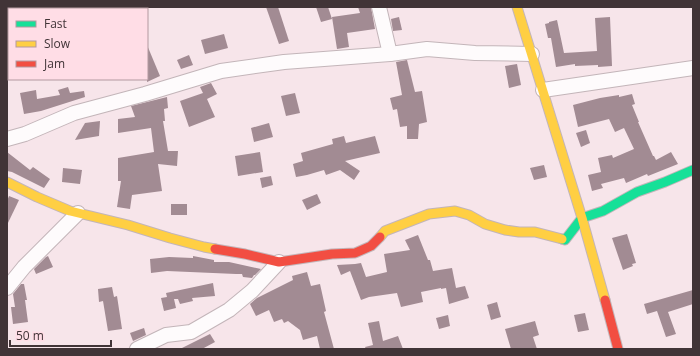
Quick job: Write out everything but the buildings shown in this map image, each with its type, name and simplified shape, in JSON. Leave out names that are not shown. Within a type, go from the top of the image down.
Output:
[{"type":"street","points":[[379,7],[390,54]]},
{"type":"street","points":[[517,7],[582,218],[618,349]]},
{"type":"street","points":[[7,139],[25,134],[74,113],[146,94],[221,71],[284,62],[390,54],[427,49],[475,53],[532,54]]},
{"type":"street","points":[[543,90],[693,68]]},
{"type":"street","points":[[7,182],[70,211],[128,225],[204,247],[279,262],[332,254],[355,253],[371,246],[385,232],[409,221],[429,214],[442,212],[455,212],[469,215],[485,224],[505,230],[535,232],[565,240],[582,218],[603,211],[637,192],[693,170]]},
{"type":"street","points":[[7,288],[24,267],[78,213]]},
{"type":"street","points":[[138,349],[166,335],[191,332],[229,310],[252,291],[279,262]]},
{"type":"traffic: fast","points":[[562,239],[565,240],[582,218],[603,211],[637,192],[693,170]]},
{"type":"traffic: slow","points":[[517,7],[582,218],[605,300]]},
{"type":"traffic: slow","points":[[7,182],[70,211],[215,249]]},
{"type":"traffic: slow","points":[[380,237],[385,231],[429,214],[455,211],[469,215],[485,224],[505,230],[535,232],[562,239]]},
{"type":"traffic: jam","points":[[215,249],[279,262],[332,254],[355,253],[371,246],[380,237]]},
{"type":"traffic: jam","points":[[605,300],[618,349]]}]
